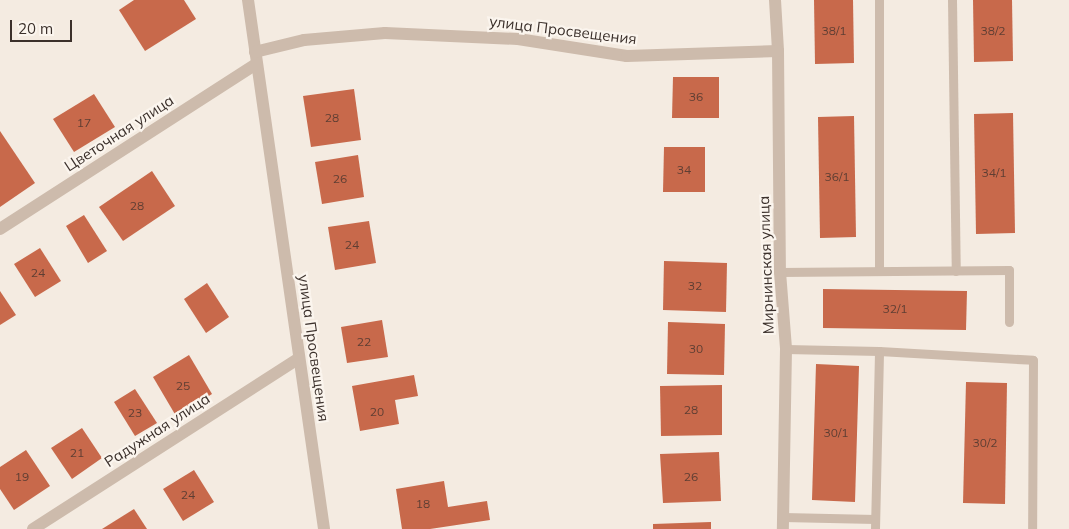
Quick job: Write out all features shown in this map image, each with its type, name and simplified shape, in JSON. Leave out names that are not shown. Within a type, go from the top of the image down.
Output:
[{"type":"street","name":"улица Просвещения","points":[[248,0],[324,529]]},
{"type":"street","name":"Мирнинская улица","points":[[775,0],[778,51],[780,272],[786,349],[783,523]]},
{"type":"street","name":"улица Просвещения","points":[[256,58],[304,40],[385,33],[518,39],[627,56],[778,51]]},
{"type":"street","name":"Цветочная улица","points":[[0,230],[256,58]]},
{"type":"street","name":"Радужная улица","points":[[33,529],[299,358]]},
{"type":"lane","points":[[879,0],[879,271]]},
{"type":"lane","points":[[952,0],[956,270]]},
{"type":"lane","points":[[780,272],[1008,270],[1009,322]]},
{"type":"lane","points":[[786,349],[880,351],[1033,360],[1032,529]]},
{"type":"lane","points":[[783,523],[875,524],[880,351]]},
{"type":"building","points":[[134,0],[184,0],[196,19],[145,51],[119,10]]},
{"type":"building","points":[[814,0],[853,0],[854,63],[815,64]]},
{"type":"building","points":[[973,0],[1012,0],[1013,61],[974,62]]},
{"type":"building","points":[[673,77],[719,77],[719,118],[672,118]]},
{"type":"building","points":[[354,89],[361,140],[311,147],[303,96]]},
{"type":"building","points":[[94,94],[115,127],[74,152],[53,119]]},
{"type":"building","points":[[1013,113],[1015,233],[976,234],[974,114]]},
{"type":"building","points":[[854,116],[856,237],[820,238],[818,117]]},
{"type":"building","points":[[0,131],[35,183],[0,207]]},
{"type":"building","points":[[664,147],[705,147],[705,192],[663,192]]},
{"type":"building","points":[[358,155],[364,197],[322,204],[315,162]]},
{"type":"building","points":[[152,171],[175,206],[123,241],[99,207]]},
{"type":"building","points":[[84,215],[107,251],[88,263],[66,226]]},
{"type":"building","points":[[369,221],[376,263],[335,270],[328,227]]},
{"type":"building","points":[[40,248],[61,281],[35,297],[14,264]]},
{"type":"building","points":[[664,261],[727,263],[726,312],[663,310]]},
{"type":"building","points":[[207,283],[229,317],[206,333],[184,299]]},
{"type":"building","points":[[823,289],[967,291],[966,330],[823,328]]},
{"type":"building","points":[[0,291],[16,315],[0,325]]},
{"type":"building","points":[[382,320],[388,357],[347,363],[341,327]]},
{"type":"building","points":[[668,322],[725,324],[724,375],[667,374]]},
{"type":"building","points":[[189,355],[212,394],[176,416],[153,377]]},
{"type":"building","points":[[816,364],[859,366],[855,502],[812,500]]},
{"type":"building","points":[[414,375],[418,396],[395,400],[399,424],[360,431],[352,386]]},
{"type":"building","points":[[966,382],[1007,383],[1005,504],[963,503]]},
{"type":"building","points":[[722,385],[722,435],[661,436],[660,386]]},
{"type":"building","points":[[135,389],[157,423],[135,436],[114,402]]},
{"type":"building","points":[[82,428],[102,458],[72,479],[51,448]]},
{"type":"building","points":[[26,450],[50,486],[14,510],[0,489],[0,467]]},
{"type":"building","points":[[719,452],[721,501],[663,503],[660,454]]},
{"type":"building","points":[[194,470],[214,502],[183,521],[163,489]]},
{"type":"building","points":[[444,481],[448,507],[487,501],[490,520],[430,529],[402,529],[396,489]]},
{"type":"building","points":[[134,509],[147,529],[102,529]]},
{"type":"building","points":[[711,522],[711,529],[653,529],[653,524]]}]
